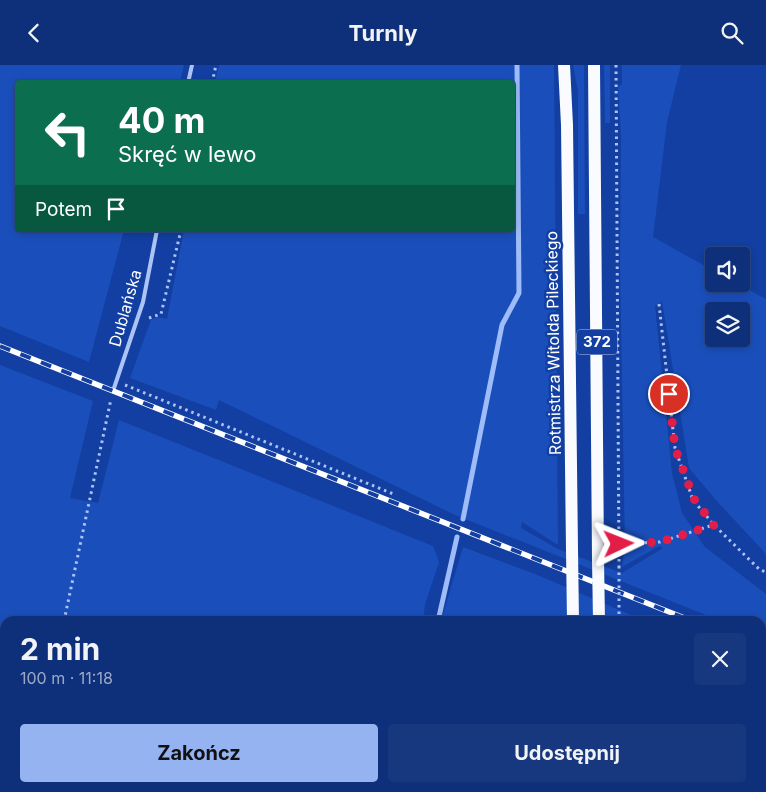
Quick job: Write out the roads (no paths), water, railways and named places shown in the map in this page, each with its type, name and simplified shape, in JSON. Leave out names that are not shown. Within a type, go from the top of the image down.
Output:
[{"type":"main road","name":"Rotmistrza Witolda Pileckiego","points":[[564,65],[567,125],[573,616]]},
{"type":"main road","name":"372","points":[[594,65],[599,616]]},
{"type":"lane","points":[[189,80],[192,65]]},
{"type":"lane","name":"Dublańska","points":[[113,391],[142,302],[157,232]]},
{"type":"waterway","points":[[463,519],[502,325],[519,293],[517,65]]},
{"type":"waterway","points":[[439,616],[457,537]]},
{"type":"railway","points":[[0,346],[679,616]]}]
